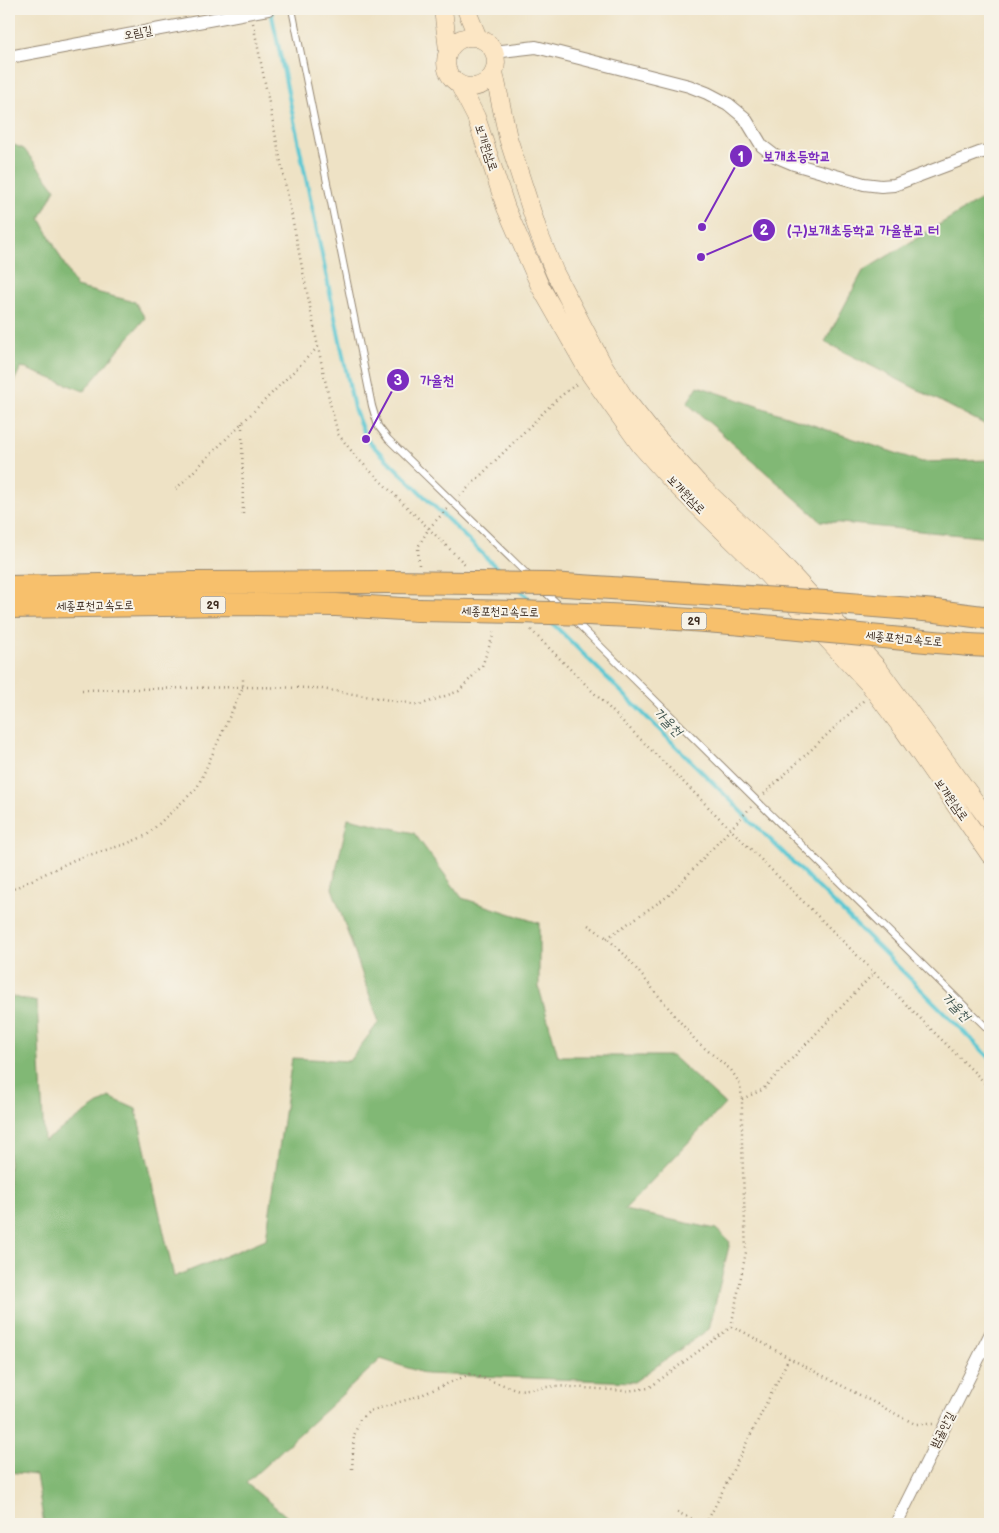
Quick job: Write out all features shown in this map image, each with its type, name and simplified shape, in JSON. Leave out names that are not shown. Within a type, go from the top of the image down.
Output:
[{"type":"highway","name":"세종포천고속도로","points":[[9,587],[192,583],[386,582],[569,586],[825,602],[936,611],[990,618]]},
{"type":"highway","name":"세종포천고속도로","points":[[9,607],[229,604],[326,605],[418,610],[588,614],[794,628],[980,645]]},
{"type":"main road","points":[[442,9],[448,50]]},
{"type":"main road","points":[[466,9],[478,38]]},
{"type":"main road","points":[[469,37],[478,38],[486,42],[494,52],[496,65],[494,72],[484,84],[468,88],[460,86],[448,75],[445,59],[448,50],[461,39],[469,37]]},
{"type":"main road","name":"보개원삼로","points":[[494,72],[508,138],[539,234],[555,273],[602,363],[624,397],[650,430],[698,482],[779,561],[877,667],[990,822]]},
{"type":"main road","name":"보개원삼로","points":[[460,86],[476,117],[506,208],[540,286],[590,374],[641,446],[666,475],[763,570],[874,691],[990,855]]},
{"type":"street","name":"오림길","points":[[9,57],[264,9]]},
{"type":"street","points":[[494,52],[536,47],[689,86],[728,104],[745,118],[762,146],[775,156],[794,164],[864,184],[894,185],[979,152],[990,150]]},
{"type":"street","name":"밤골안길","points":[[896,1524],[990,1335]]},
{"type":"lane","points":[[292,9],[372,406],[378,426],[388,439],[454,502],[755,803],[990,1031]]},
{"type":"path","points":[[176,489],[318,347]]},
{"type":"path","points":[[426,570],[418,565],[418,547],[434,522],[557,399],[590,374]]},
{"type":"path","points":[[242,423],[243,515]]},
{"type":"path","points":[[82,690],[243,686],[316,688],[420,705],[459,690],[482,666],[494,633],[492,625]]},
{"type":"path","points":[[9,888],[12,889],[76,859],[126,844],[147,835],[197,788],[243,686],[243,679]]},
{"type":"path","points":[[607,938],[668,896],[755,803],[874,691]]},
{"type":"path","points":[[352,1469],[354,1436],[360,1420],[370,1411],[419,1396],[470,1374],[519,1390],[557,1386],[626,1391],[649,1388],[731,1327],[746,1252],[740,1084],[731,1070],[696,1041],[624,954],[607,938],[588,925]]},
{"type":"path","points":[[742,1099],[762,1090],[874,972]]},
{"type":"path","points":[[731,1327],[742,1331],[788,1358],[915,1424],[946,1424]]},
{"type":"path","points":[[677,1512],[704,1524],[788,1358]]},
{"type":"green space","points":[[9,143],[24,149],[55,189],[40,218],[76,287],[135,302],[145,318],[84,391],[21,367],[9,392],[9,252],[11,250],[9,243]]},
{"type":"green space","points":[[990,195],[990,427],[825,342],[863,271]]},
{"type":"green space","points":[[698,386],[922,462],[990,460],[990,538],[821,521],[687,403]]},
{"type":"green space","points":[[348,818],[414,833],[462,898],[539,923],[539,988],[558,1056],[672,1056],[725,1104],[624,1210],[716,1229],[730,1242],[709,1329],[634,1382],[426,1374],[381,1359],[246,1483],[296,1524],[44,1524],[36,1475],[9,1472],[9,996],[37,1002],[44,1141],[109,1097],[136,1109],[174,1277],[266,1239],[292,1058],[349,1061],[379,1022],[332,888]]},
{"type":"waterway","name":"가율천","points":[[271,11],[354,408],[366,439],[504,575]]},
{"type":"waterway","name":"가율천","points":[[522,592],[533,603]]},
{"type":"waterway","name":"가율천","points":[[550,621],[990,1058]]},
{"type":"place","name":"보개초등학교","points":[[702,227]]},
{"type":"place","name":"(구)보개초등학교 가율분교 터","points":[[701,257]]},
{"type":"place","name":"가율천","points":[[366,439]]}]
